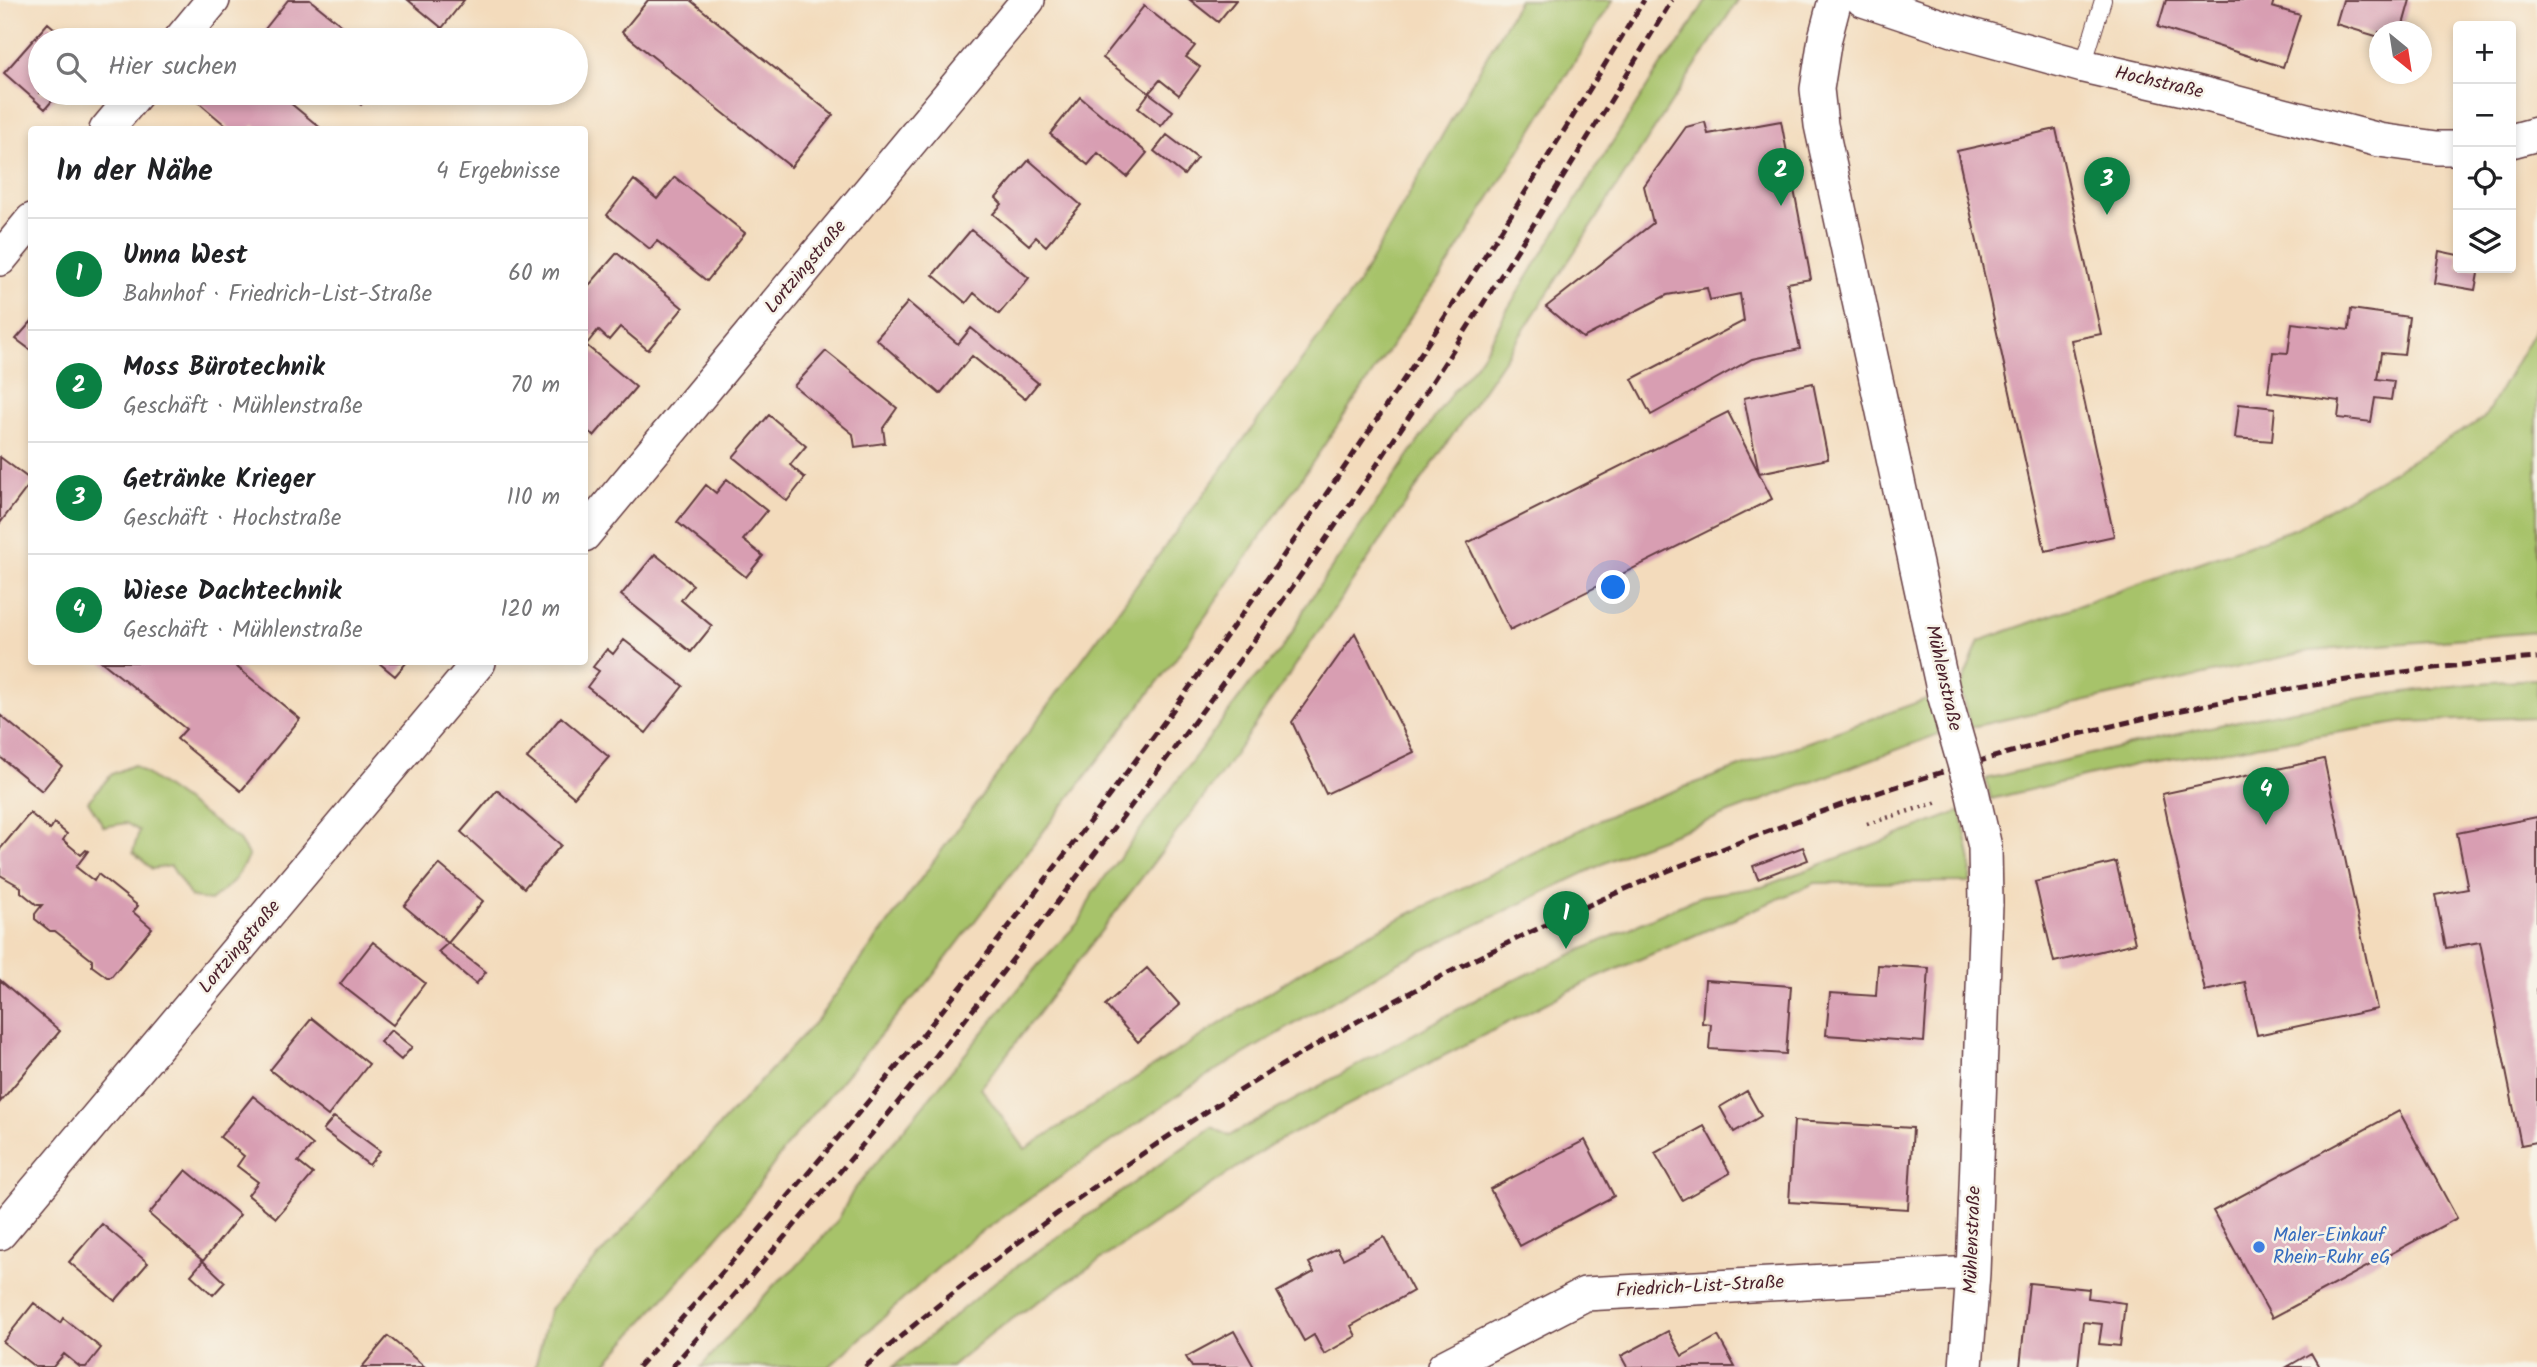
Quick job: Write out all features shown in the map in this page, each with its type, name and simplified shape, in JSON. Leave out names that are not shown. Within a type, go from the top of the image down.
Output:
[{"type":"street","points":[[190,28],[213,0]]},
{"type":"street","name":"Lortzingstraße","points":[[588,530],[1028,0]]},
{"type":"street","name":"Mühlenstraße","points":[[1835,0],[1825,38],[1817,89],[1821,125],[1944,694],[1972,791],[1984,847],[1986,904],[1973,1273],[1966,1367]]},
{"type":"street","name":"Hochstraße","points":[[1863,0],[1954,30],[2083,66],[2192,91],[2379,140],[2453,148]]},
{"type":"street","points":[[110,126],[127,105]]},
{"type":"street","points":[[2516,140],[2537,134]]},
{"type":"street","points":[[0,259],[28,225]]},
{"type":"street","name":"Lortzingstraße","points":[[0,1233],[476,665]]},
{"type":"street","name":"Friedrich-List-Straße","points":[[1444,1367],[1585,1294],[1973,1273]]},
{"type":"lane","points":[[2083,66],[2103,0]]},
{"type":"path","points":[[1867,824],[1944,800]]},
{"type":"green space","points":[[1519,0],[1613,0],[1442,275],[1177,657],[925,986],[903,1008],[788,1144],[740,1211],[603,1367],[535,1367],[550,1309],[817,1020],[1358,284]]},
{"type":"green space","points":[[1706,0],[1738,0],[1516,342],[1222,773],[981,1088],[1025,1149],[1332,952],[1616,812],[1929,698],[1939,734],[1636,848],[1399,962],[1200,1080],[963,1245],[829,1367],[701,1367],[774,1285],[799,1264],[838,1220],[853,1191],[1038,965],[1080,921],[1093,893],[1252,681],[1283,647],[1305,607],[1453,391],[1483,354],[1505,313],[1661,65],[1680,43]]},
{"type":"green space","points":[[2537,326],[2537,632],[2310,651],[1971,727],[1960,689],[1979,641],[2296,528],[2484,418]]},
{"type":"green space","points":[[2537,679],[2537,717],[2405,722],[2139,764],[1991,799],[1986,779],[2191,731],[2328,704],[2467,684]]},
{"type":"green space","points":[[134,765],[238,839],[249,856],[233,882],[210,901],[191,897],[171,866],[152,869],[133,852],[139,831],[126,823],[104,827],[88,801],[112,774]]},
{"type":"green space","points":[[1961,811],[1971,862],[1970,882],[1815,883],[1583,984],[1272,1144],[993,1332],[951,1367],[893,1367],[996,1281],[1212,1127],[1229,1136],[1495,989],[1701,896],[1762,887]]},
{"type":"building","points":[[288,0],[310,0],[345,28],[266,28]]},
{"type":"building","points":[[408,0],[464,0],[442,28]]},
{"type":"building","points":[[648,0],[690,0],[833,115],[791,167],[622,32]]},
{"type":"building","points":[[1190,0],[1236,0],[1218,22]]},
{"type":"building","points":[[2166,0],[2274,0],[2272,7],[2300,15],[2283,67],[2158,27]]},
{"type":"building","points":[[2343,0],[2410,0],[2404,21],[2369,21],[2369,34],[2336,24]]},
{"type":"building","points":[[1144,6],[1195,46],[1186,57],[1200,67],[1179,95],[1160,80],[1149,93],[1103,58]]},
{"type":"building","points":[[28,46],[28,94],[4,73]]},
{"type":"building","points":[[1149,93],[1173,111],[1161,126],[1138,108]]},
{"type":"building","points":[[1080,97],[1147,153],[1127,177],[1098,153],[1088,165],[1050,134]]},
{"type":"building","points":[[202,105],[293,105],[318,126],[254,125],[226,126]]},
{"type":"building","points":[[1781,121],[1811,279],[1787,283],[1800,349],[1752,359],[1651,415],[1632,379],[1744,321],[1740,294],[1710,300],[1707,288],[1667,295],[1583,338],[1546,307],[1653,223],[1644,186],[1686,127],[1705,122],[1708,134]]},
{"type":"building","points":[[2056,129],[2101,334],[2071,340],[2114,536],[2045,551],[1957,151]]},
{"type":"building","points":[[1167,135],[1197,158],[1184,175],[1154,151]]},
{"type":"building","points":[[1029,160],[1081,205],[1046,246],[1036,237],[1029,245],[993,214],[1002,204],[996,198]]},
{"type":"building","points":[[675,177],[745,233],[707,281],[657,241],[650,249],[607,215],[634,180],[657,199]]},
{"type":"building","points":[[971,230],[1029,278],[999,314],[974,293],[966,303],[933,275]]},
{"type":"building","points":[[2439,251],[2453,254],[2453,273],[2478,273],[2475,290],[2434,283]]},
{"type":"building","points":[[617,253],[683,308],[648,350],[620,327],[609,340],[598,330],[588,342],[588,286]]},
{"type":"building","points":[[908,302],[958,344],[971,328],[1038,383],[1025,399],[972,356],[940,394],[876,339]]},
{"type":"building","points":[[2351,309],[2409,317],[2404,355],[2381,353],[2377,379],[2394,381],[2391,400],[2375,398],[2371,422],[2338,418],[2340,401],[2268,392],[2273,352],[2288,353],[2292,323],[2349,330]]},
{"type":"building","points":[[28,326],[28,348],[16,339]]},
{"type":"building","points":[[588,347],[636,387],[594,436],[588,431]]},
{"type":"building","points":[[826,351],[897,408],[883,428],[885,443],[855,447],[853,434],[794,386]]},
{"type":"building","points":[[1813,383],[1828,459],[1759,473],[1744,398]]},
{"type":"building","points":[[2239,404],[2275,408],[2272,441],[2235,438]]},
{"type":"building","points":[[1728,412],[1772,499],[1510,630],[1467,543]]},
{"type":"building","points":[[769,415],[806,446],[790,465],[805,478],[787,501],[733,457]]},
{"type":"building","points":[[0,457],[28,478],[28,486],[0,523]]},
{"type":"building","points":[[727,479],[767,511],[743,540],[763,556],[746,577],[677,522],[706,485],[716,493]]},
{"type":"building","points":[[655,554],[693,585],[681,600],[712,626],[691,652],[621,595]]},
{"type":"building","points":[[1355,633],[1414,752],[1326,794],[1292,722]]},
{"type":"building","points":[[624,640],[683,686],[646,733],[587,687],[599,671],[593,667],[607,649],[613,654]]},
{"type":"building","points":[[106,665],[239,665],[237,667],[300,719],[241,791],[177,739],[186,729]]},
{"type":"building","points":[[382,665],[404,665],[395,676]]},
{"type":"building","points":[[0,715],[62,766],[42,791],[0,757]]},
{"type":"building","points":[[561,717],[609,757],[574,797],[527,758]]},
{"type":"building","points":[[2324,759],[2377,1009],[2257,1035],[2245,982],[2205,991],[2162,794]]},
{"type":"building","points":[[497,790],[561,845],[524,888],[461,832]]},
{"type":"building","points":[[30,813],[50,830],[54,823],[67,834],[63,840],[81,855],[88,851],[76,867],[94,881],[98,874],[138,906],[133,912],[152,928],[111,977],[92,966],[92,960],[35,919],[35,914],[42,905],[37,905],[21,892],[21,887],[0,875],[0,849]]},
{"type":"building","points":[[2537,817],[2537,1142],[2521,1145],[2480,942],[2446,948],[2435,895],[2468,889],[2457,833]]},
{"type":"building","points":[[1803,847],[1808,860],[1758,879],[1753,866]]},
{"type":"building","points":[[2116,862],[2135,943],[2054,962],[2035,882]]},
{"type":"building","points":[[439,864],[483,901],[448,943],[404,906]]},
{"type":"building","points":[[373,942],[425,983],[393,1025],[340,984]]},
{"type":"building","points":[[448,943],[486,972],[476,984],[438,952]]},
{"type":"building","points":[[1878,965],[1929,968],[1924,1042],[1826,1035],[1830,993],[1876,996]]},
{"type":"building","points":[[1147,968],[1180,1005],[1138,1042],[1105,1005]]},
{"type":"building","points":[[0,980],[60,1031],[0,1102]]},
{"type":"building","points":[[1705,980],[1791,986],[1786,1054],[1709,1049],[1711,1024],[1702,1023]]},
{"type":"building","points":[[312,1018],[369,1064],[328,1116],[270,1070]]},
{"type":"building","points":[[391,1030],[412,1047],[401,1060],[380,1042]]},
{"type":"building","points":[[1747,1091],[1761,1116],[1734,1132],[1720,1107]]},
{"type":"building","points":[[253,1096],[313,1145],[298,1162],[313,1174],[276,1218],[248,1195],[258,1182],[237,1166],[244,1156],[220,1137]]},
{"type":"building","points":[[2399,1111],[2457,1218],[2272,1318],[2213,1211]]},
{"type":"building","points":[[334,1117],[380,1151],[369,1165],[323,1130]]},
{"type":"building","points":[[1794,1121],[1913,1128],[1908,1209],[1789,1202]]},
{"type":"building","points":[[1704,1126],[1730,1173],[1682,1200],[1655,1153]]},
{"type":"building","points":[[1585,1140],[1614,1196],[1520,1246],[1490,1189]]},
{"type":"building","points":[[186,1170],[240,1215],[203,1261],[149,1214]]},
{"type":"building","points":[[102,1224],[148,1263],[115,1301],[69,1262]]},
{"type":"building","points":[[1384,1237],[1413,1291],[1351,1326],[1356,1336],[1324,1354],[1314,1335],[1304,1341],[1277,1292],[1314,1272],[1309,1263],[1337,1248],[1343,1259]]},
{"type":"building","points":[[203,1261],[225,1282],[213,1295],[191,1275]]},
{"type":"building","points":[[2029,1283],[2089,1289],[2088,1298],[2125,1303],[2120,1346],[2099,1344],[2102,1324],[2083,1322],[2078,1367],[2020,1367]]},
{"type":"building","points":[[34,1303],[60,1323],[63,1318],[101,1348],[86,1367],[80,1367],[64,1354],[53,1367],[35,1367],[3,1342]]},
{"type":"building","points":[[1234,1331],[1254,1367],[1192,1367],[1186,1357]]},
{"type":"building","points":[[1668,1331],[1682,1356],[1718,1336],[1735,1367],[1627,1367],[1621,1356]]},
{"type":"building","points":[[388,1336],[425,1367],[362,1367]]},
{"type":"building","points":[[2311,1353],[2319,1367],[2287,1367]]},
{"type":"railway","points":[[638,1367],[779,1208],[915,1044],[1047,878],[1174,708],[1298,535],[1417,359],[1533,181],[1644,0]]},
{"type":"railway","points":[[672,1367],[899,1101],[973,1009],[1097,850],[1258,635],[1367,480],[1471,322],[1672,0]]},
{"type":"railway","points":[[865,1367],[1043,1224],[1234,1094],[1435,980],[1645,880],[1862,798],[2084,733],[2310,686],[2537,658]]},
{"type":"place","name":"Moss Bürotechnik","points":[[1781,206]]},
{"type":"place","name":"Getränke Krieger","points":[[2107,215]]},
{"type":"place","name":"Wiese Dachtechnik","points":[[2266,825]]},
{"type":"place","name":"Unna West","points":[[1566,949]]},
{"type":"place","name":"Maler-Einkauf Rhein-Ruhr eG","points":[[2259,1247]]}]
